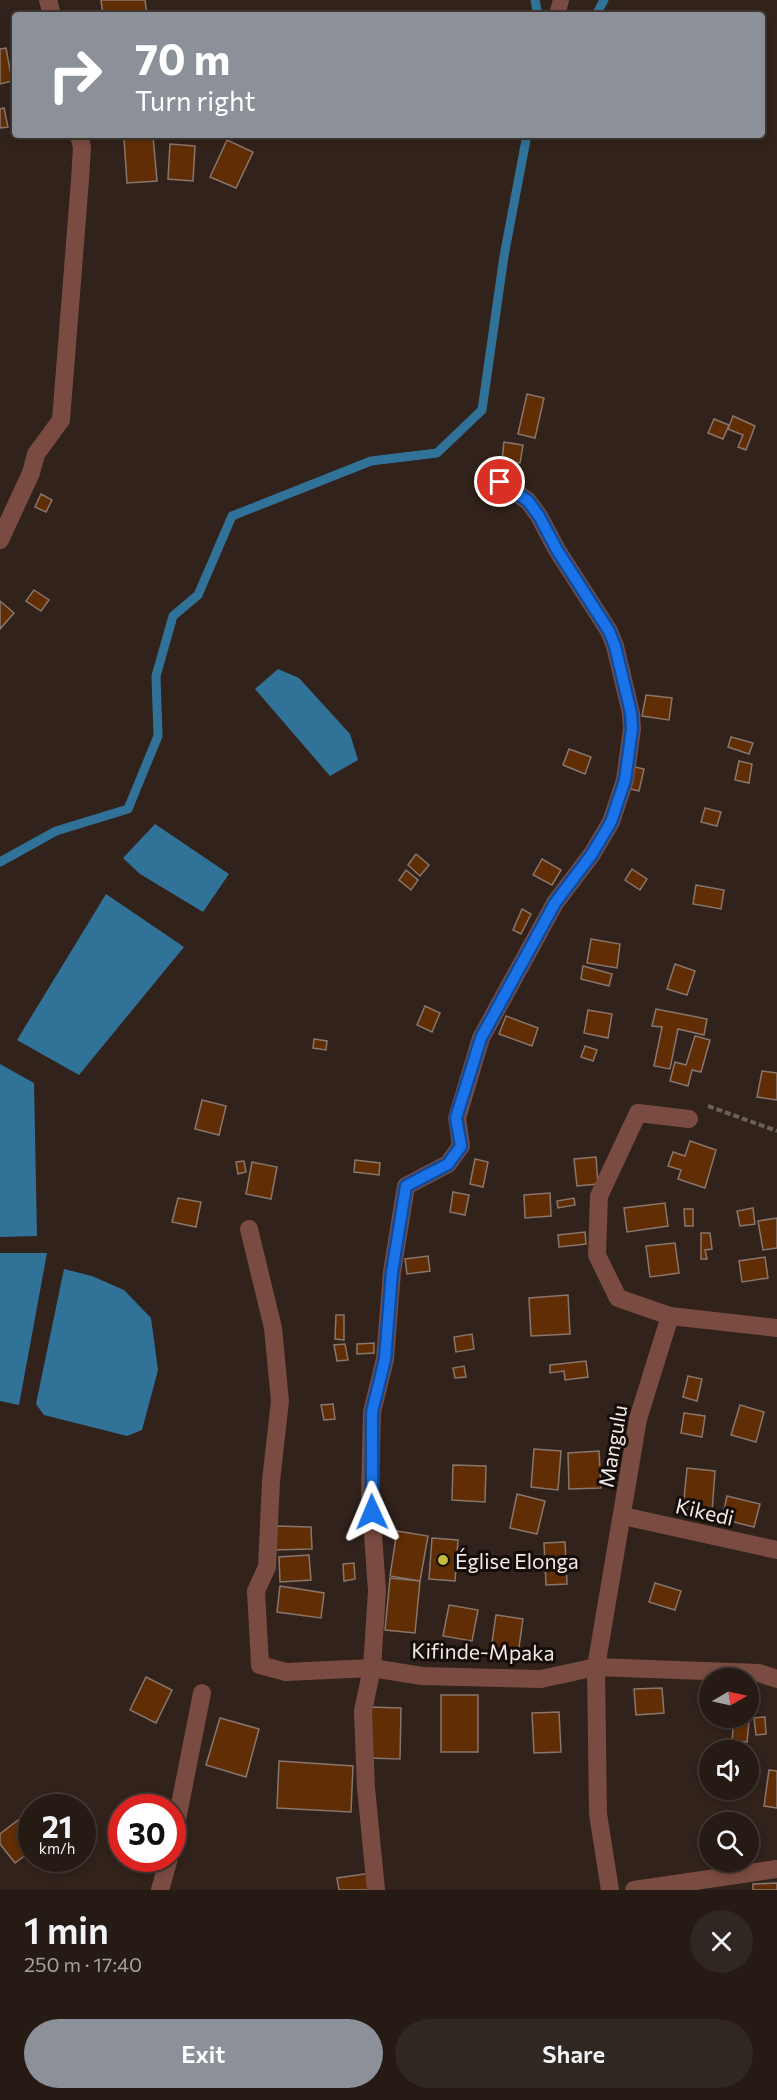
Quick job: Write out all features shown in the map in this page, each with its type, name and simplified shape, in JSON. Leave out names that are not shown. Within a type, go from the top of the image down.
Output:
[{"type":"street","points":[[0,540],[31,473],[36,454],[61,420],[80,180],[82,147],[79,138]]},
{"type":"street","points":[[376,1890],[366,1788],[363,1711],[372,1668],[377,1592],[370,1492],[372,1412],[385,1359],[392,1272],[406,1186],[448,1164],[461,1146],[456,1118],[481,1038],[555,903],[592,854],[611,822],[625,780],[632,729],[631,713],[615,646],[609,631],[557,550],[539,516],[528,501],[500,482]]},
{"type":"street","points":[[689,1119],[638,1113],[599,1196],[597,1255],[618,1298],[670,1316],[777,1328]]},
{"type":"street","name":"Kifinde-Mpaka","points":[[249,1228],[273,1328],[280,1401],[271,1480],[267,1567],[256,1591],[260,1665],[286,1672],[372,1668],[422,1676],[541,1679],[596,1667],[759,1672],[777,1679]]},
{"type":"street","name":"Mangulu","points":[[610,1890],[598,1814],[596,1667],[638,1419],[670,1316]]},
{"type":"street","name":"Kikedi","points":[[623,1516],[777,1550]]},
{"type":"street","points":[[182,1794],[202,1693]]},
{"type":"street","points":[[634,1890],[777,1869]]},
{"type":"street","points":[[160,1890],[165,1872]]},
{"type":"path","points":[[689,1119],[709,1106],[777,1131]]},
{"type":"water","points":[[278,669],[299,678],[350,734],[358,760],[330,776],[255,689]]},
{"type":"water","points":[[155,824],[229,874],[203,912],[140,874],[123,858]]},
{"type":"water","points":[[106,894],[184,947],[79,1075],[17,1040]]},
{"type":"water","points":[[0,1064],[34,1083],[37,1236],[0,1237]]},
{"type":"water","points":[[0,1253],[47,1253],[19,1405],[0,1401]]},
{"type":"water","points":[[64,1269],[92,1276],[124,1290],[151,1318],[158,1370],[142,1430],[127,1436],[44,1415],[36,1404]]},
{"type":"building","points":[[101,0],[145,0],[147,12],[103,12]]},
{"type":"building","points":[[6,48],[12,81],[0,84],[0,49]]},
{"type":"building","points":[[4,108],[8,127],[0,128],[0,109]]},
{"type":"building","points":[[153,138],[157,181],[127,183],[124,139]]},
{"type":"building","points":[[227,140],[253,152],[236,188],[210,177]]},
{"type":"building","points":[[170,144],[195,146],[193,181],[168,179]]},
{"type":"building","points":[[527,394],[544,398],[535,438],[518,434]]},
{"type":"building","points":[[733,416],[755,426],[746,450],[738,447],[743,435],[728,429]]},
{"type":"building","points":[[714,419],[729,425],[723,439],[708,433]]},
{"type":"building","points":[[504,442],[523,445],[520,463],[502,460]]},
{"type":"building","points":[[41,494],[52,500],[46,512],[35,507]]},
{"type":"building","points":[[34,590],[49,600],[41,611],[26,601]]},
{"type":"building","points":[[0,601],[14,613],[0,629]]},
{"type":"building","points":[[646,695],[672,698],[669,720],[642,716]]},
{"type":"building","points":[[731,737],[753,743],[749,754],[728,747]]},
{"type":"building","points":[[569,749],[591,757],[585,774],[563,765]]},
{"type":"building","points":[[739,761],[752,764],[749,783],[735,780]]},
{"type":"building","points":[[631,766],[644,769],[639,791],[626,788]]},
{"type":"building","points":[[705,808],[721,812],[717,826],[701,822]]},
{"type":"building","points":[[416,854],[429,865],[420,876],[408,865]]},
{"type":"building","points":[[542,859],[561,870],[552,885],[533,875]]},
{"type":"building","points":[[632,869],[647,879],[640,890],[625,880]]},
{"type":"building","points":[[406,870],[418,880],[411,890],[399,880]]},
{"type":"building","points":[[696,885],[724,890],[721,909],[693,904]]},
{"type":"building","points":[[522,909],[531,914],[521,934],[513,930]]},
{"type":"building","points":[[591,939],[620,944],[617,968],[587,963]]},
{"type":"building","points":[[675,964],[695,971],[687,995],[667,989]]},
{"type":"building","points":[[583,966],[612,974],[609,986],[581,979]]},
{"type":"building","points":[[425,1006],[440,1013],[432,1032],[417,1025]]},
{"type":"building","points":[[656,1009],[707,1019],[704,1035],[678,1029],[670,1069],[654,1066],[662,1027],[652,1026]]},
{"type":"building","points":[[588,1010],[612,1014],[608,1038],[584,1033]]},
{"type":"building","points":[[506,1016],[538,1028],[532,1046],[499,1034]]},
{"type":"building","points":[[695,1036],[710,1040],[701,1072],[692,1070],[688,1086],[670,1081],[675,1062],[686,1065]]},
{"type":"building","points":[[314,1039],[327,1041],[326,1050],[313,1048]]},
{"type":"building","points":[[585,1046],[597,1050],[593,1061],[581,1057]]},
{"type":"building","points":[[762,1071],[777,1073],[777,1100],[757,1097]]},
{"type":"building","points":[[202,1100],[226,1106],[219,1135],[195,1129]]},
{"type":"building","points":[[690,1141],[716,1150],[705,1188],[678,1179],[681,1170],[668,1166],[673,1152],[685,1156]]},
{"type":"building","points":[[596,1157],[598,1184],[577,1186],[574,1159]]},
{"type":"building","points":[[475,1159],[488,1162],[483,1187],[470,1184]]},
{"type":"building","points":[[355,1160],[380,1163],[379,1175],[354,1172]]},
{"type":"building","points":[[244,1161],[246,1172],[238,1174],[236,1162]]},
{"type":"building","points":[[252,1162],[277,1167],[271,1199],[246,1194]]},
{"type":"building","points":[[453,1192],[469,1195],[465,1215],[450,1212]]},
{"type":"building","points":[[550,1193],[551,1216],[525,1218],[524,1195]]},
{"type":"building","points":[[178,1198],[201,1202],[196,1227],[172,1222]]},
{"type":"building","points":[[574,1198],[575,1205],[558,1208],[557,1201]]},
{"type":"building","points":[[665,1203],[668,1226],[627,1232],[624,1208]]},
{"type":"building","points":[[753,1208],[755,1224],[740,1226],[737,1211]]},
{"type":"building","points":[[684,1209],[693,1209],[693,1226],[685,1226]]},
{"type":"building","points":[[777,1218],[777,1248],[763,1250],[758,1221]]},
{"type":"building","points":[[585,1232],[586,1244],[559,1247],[558,1235]]},
{"type":"building","points":[[701,1233],[710,1233],[712,1249],[705,1250],[707,1259],[701,1259]]},
{"type":"building","points":[[675,1243],[679,1273],[650,1277],[646,1246]]},
{"type":"building","points":[[428,1256],[430,1271],[407,1274],[405,1259]]},
{"type":"building","points":[[765,1257],[768,1278],[742,1282],[739,1261]]},
{"type":"building","points":[[568,1295],[570,1334],[531,1336],[529,1298]]},
{"type":"building","points":[[336,1315],[344,1315],[344,1340],[335,1339]]},
{"type":"building","points":[[472,1334],[474,1349],[456,1352],[454,1337]]},
{"type":"building","points":[[374,1343],[374,1353],[357,1354],[357,1344]]},
{"type":"building","points":[[345,1344],[348,1360],[337,1361],[334,1345]]},
{"type":"building","points":[[586,1361],[588,1377],[565,1380],[564,1371],[550,1373],[550,1365]]},
{"type":"building","points":[[464,1366],[466,1377],[455,1378],[453,1368]]},
{"type":"building","points":[[688,1376],[702,1379],[697,1401],[683,1397]]},
{"type":"building","points":[[333,1404],[335,1419],[324,1420],[321,1405]]},
{"type":"building","points":[[740,1405],[764,1412],[756,1442],[731,1435]]},
{"type":"building","points":[[684,1413],[705,1416],[702,1437],[681,1433]]},
{"type":"building","points":[[534,1449],[561,1451],[558,1490],[531,1487]]},
{"type":"building","points":[[599,1451],[601,1488],[569,1489],[568,1453]]},
{"type":"building","points":[[453,1465],[486,1466],[485,1502],[452,1500]]},
{"type":"building","points":[[687,1468],[715,1471],[712,1512],[683,1509]]},
{"type":"building","points":[[517,1494],[545,1501],[537,1534],[510,1528]]},
{"type":"building","points":[[727,1496],[760,1504],[754,1527],[722,1519]]},
{"type":"building","points":[[274,1526],[311,1527],[312,1549],[271,1550]]},
{"type":"building","points":[[397,1531],[428,1536],[420,1581],[390,1576]]},
{"type":"building","name":"Église Elonga","points":[[432,1538],[458,1540],[455,1581],[429,1579]]},
{"type":"building","points":[[565,1542],[567,1584],[546,1585],[544,1543]]},
{"type":"building","points":[[309,1555],[311,1580],[280,1582],[279,1557]]},
{"type":"building","points":[[354,1563],[355,1579],[344,1581],[343,1564]]},
{"type":"building","points":[[390,1578],[420,1581],[415,1633],[385,1630]]},
{"type":"building","points":[[655,1583],[681,1591],[675,1610],[649,1602]]},
{"type":"building","points":[[280,1586],[324,1593],[321,1618],[277,1612]]},
{"type":"building","points":[[449,1605],[478,1610],[472,1641],[443,1636]]},
{"type":"building","points":[[496,1615],[523,1619],[518,1654],[491,1649]]},
{"type":"building","points":[[146,1677],[172,1690],[156,1723],[130,1710]]},
{"type":"building","points":[[662,1688],[664,1713],[636,1715],[634,1689]]},
{"type":"building","points":[[441,1695],[478,1695],[478,1752],[441,1752]]},
{"type":"building","points":[[370,1707],[401,1708],[400,1759],[368,1758]]},
{"type":"building","points":[[559,1712],[561,1752],[534,1753],[532,1713]]},
{"type":"building","points":[[765,1717],[766,1734],[756,1735],[755,1728],[759,1728],[759,1718]]},
{"type":"building","points":[[220,1718],[259,1729],[246,1777],[206,1765]]},
{"type":"building","points":[[733,1728],[748,1728],[747,1740],[732,1740]]},
{"type":"building","points":[[279,1761],[353,1766],[351,1812],[277,1808]]},
{"type":"building","points":[[769,1770],[777,1771],[777,1808],[764,1806]]},
{"type":"building","points":[[18,1820],[18,1861],[15,1863],[0,1844],[0,1834]]},
{"type":"building","points":[[371,1873],[373,1890],[339,1890],[337,1878]]},
{"type":"building","points":[[777,1883],[777,1890],[753,1890],[753,1884]]},
{"type":"waterway","points":[[535,0],[537,12]]},
{"type":"waterway","points":[[598,12],[604,0]]},
{"type":"waterway","points":[[0,862],[56,831],[128,809],[158,736],[156,676],[173,616],[198,595],[232,516],[371,461],[437,453],[482,410],[504,256],[526,138]]},
{"type":"place","name":"Église Elonga","points":[[443,1560]]},
{"type":"route","points":[[372,1512],[370,1492],[372,1412],[385,1359],[392,1272],[406,1186],[448,1164],[461,1146],[456,1118],[481,1038],[555,903],[592,854],[611,822],[625,780],[632,729],[631,713],[615,646],[609,631],[557,550],[539,516],[528,501],[500,482]]}]
